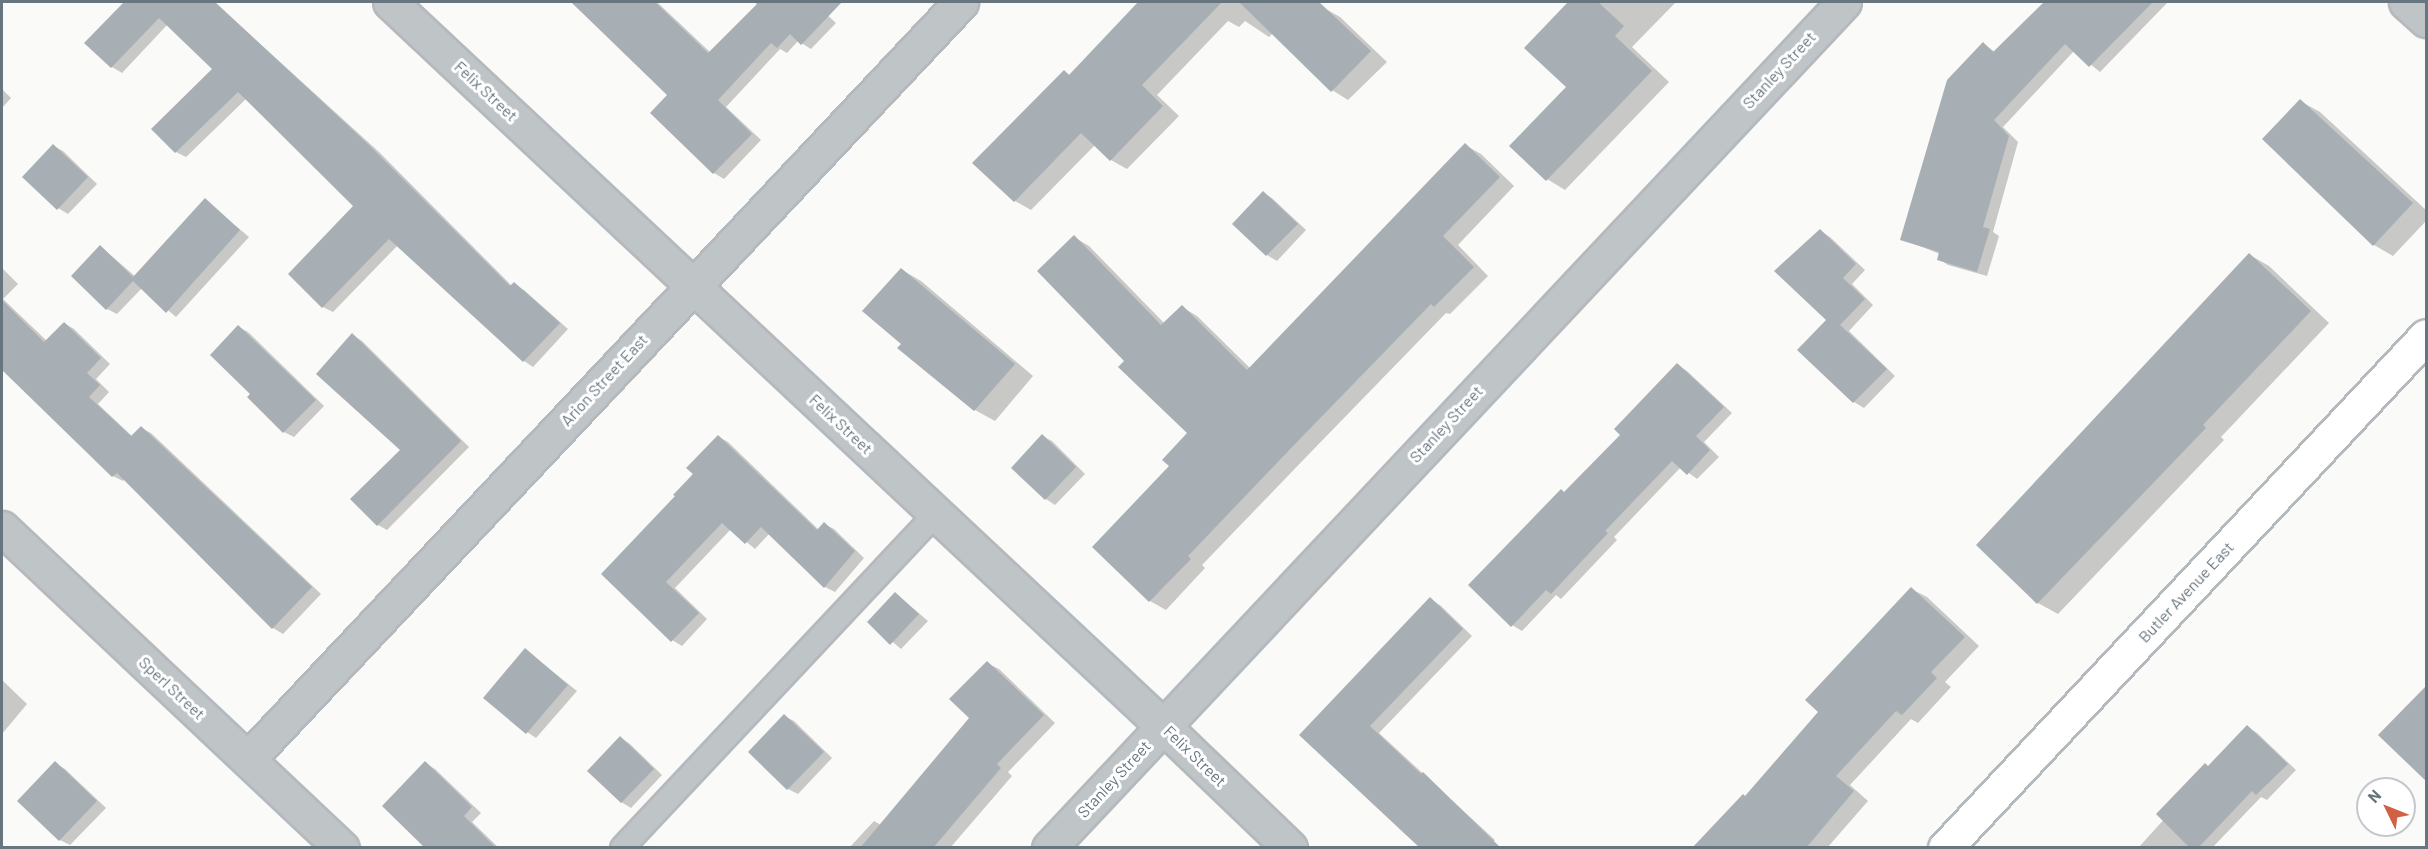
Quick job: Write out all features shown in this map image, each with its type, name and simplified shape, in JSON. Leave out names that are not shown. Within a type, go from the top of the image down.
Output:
[{"type":"street","name":"Felix Street","points":[[390,2],[937,513],[1290,848]]},
{"type":"street","name":"Arion Street East","points":[[248,759],[961,2]]},
{"type":"street","name":"Stanley Street","points":[[1049,848],[1844,2]]},
{"type":"street","points":[[2406,2],[2427,20]]},
{"type":"street","name":"Butler Avenue East","points":[[1945,848],[2427,336]]},
{"type":"street","name":"Sperl Street","points":[[2,528],[342,848]]},
{"type":"lane","points":[[622,848],[937,513]]},
{"type":"building","points":[[124,2],[215,2],[369,145],[510,286],[514,282],[560,323],[523,362],[389,239],[322,308],[288,274],[353,206],[238,92],[175,153],[151,129],[212,69],[159,18],[111,68],[84,43]]},
{"type":"building","points":[[571,2],[655,2],[708,53],[757,4],[754,2],[842,2],[801,45],[790,34],[777,48],[771,43],[718,100],[752,134],[713,174],[650,113],[667,95]]},
{"type":"building","points":[[1138,2],[1222,2],[1142,85],[1163,106],[1110,161],[1081,133],[1014,202],[972,163],[1064,70],[1069,75]]},
{"type":"building","points":[[1239,2],[1319,2],[1371,51],[1331,92]]},
{"type":"building","points":[[1568,2],[1598,2],[1624,26],[1615,36],[1652,71],[1546,181],[1509,146],[1566,87],[1524,48]]},
{"type":"building","points":[[2044,2],[2153,2],[2089,67],[2065,44],[1994,120],[2009,136],[1983,227],[1990,229],[1977,272],[1937,260],[1939,252],[1900,240],[1947,80],[1983,42],[1993,52]]},
{"type":"building","points":[[2300,99],[2413,203],[2373,246],[2262,139]]},
{"type":"building","points":[[1465,143],[1500,177],[1443,236],[1474,267],[1434,307],[1431,304],[1295,444],[1188,556],[1191,559],[1149,602],[1092,547],[1169,466],[1162,460],[1187,433],[1118,367],[1124,361],[1037,271],[1074,235],[1161,325],[1182,305],[1247,370]]},
{"type":"building","points":[[53,144],[88,177],[57,210],[22,177]]},
{"type":"building","points":[[1263,191],[1298,224],[1266,256],[1232,224]]},
{"type":"building","points":[[205,198],[240,230],[166,313],[133,281],[106,310],[71,276],[100,245],[133,277]]},
{"type":"building","points":[[1820,229],[1856,264],[1843,278],[1865,299],[1840,325],[1887,369],[1853,403],[1797,350],[1826,320],[1774,271]]},
{"type":"building","points":[[2249,253],[2311,311],[2203,425],[2206,428],[2037,604],[1976,545]]},
{"type":"building","points":[[901,268],[1015,364],[974,411],[897,348],[901,344],[862,311]]},
{"type":"building","points":[[2,300],[44,342],[64,322],[101,358],[87,373],[100,385],[89,397],[131,436],[141,426],[312,587],[272,629],[117,473],[112,477],[2,370]]},
{"type":"building","points":[[238,325],[316,400],[283,433],[247,397],[250,394],[210,355]]},
{"type":"building","points":[[352,333],[461,441],[377,526],[350,499],[400,450],[316,374]]},
{"type":"building","points":[[1677,363],[1724,407],[1696,436],[1710,450],[1687,475],[1672,461],[1605,531],[1608,533],[1551,594],[1546,590],[1511,627],[1468,585],[1561,489],[1564,492],[1620,435],[1614,429]]},
{"type":"building","points":[[1042,434],[1076,467],[1045,500],[1011,468]]},
{"type":"building","points":[[718,435],[817,530],[824,522],[855,551],[824,588],[761,527],[745,544],[722,523],[666,582],[699,613],[671,642],[601,574],[675,496],[673,495],[693,474],[686,468]]},
{"type":"building","points":[[1911,587],[1965,637],[1931,672],[1937,678],[1902,715],[1896,711],[1836,776],[1854,791],[1806,848],[1692,848],[1743,794],[1745,796],[1818,712],[1805,700]]},
{"type":"building","points":[[895,592],[919,614],[890,645],[867,622]]},
{"type":"building","points":[[1430,597],[1463,629],[1370,726],[1421,774],[1423,772],[1501,848],[1420,848],[1299,735]]},
{"type":"building","points":[[525,648],[568,685],[526,734],[483,698]]},
{"type":"building","points":[[987,661],[1044,715],[997,764],[1001,768],[933,848],[860,848],[969,718],[949,699]]},
{"type":"building","points":[[2427,685],[2427,782],[2378,735]]},
{"type":"building","points":[[784,714],[824,752],[787,790],[748,752]]},
{"type":"building","points":[[2247,725],[2288,764],[2256,795],[2252,791],[2198,848],[2190,848],[2156,814],[2205,763],[2208,766]]},
{"type":"building","points":[[620,736],[654,769],[621,803],[587,771]]},
{"type":"building","points":[[55,761],[97,801],[59,841],[17,801]]},
{"type":"building","points":[[425,761],[472,807],[464,816],[496,848],[425,848],[382,806]]}]
